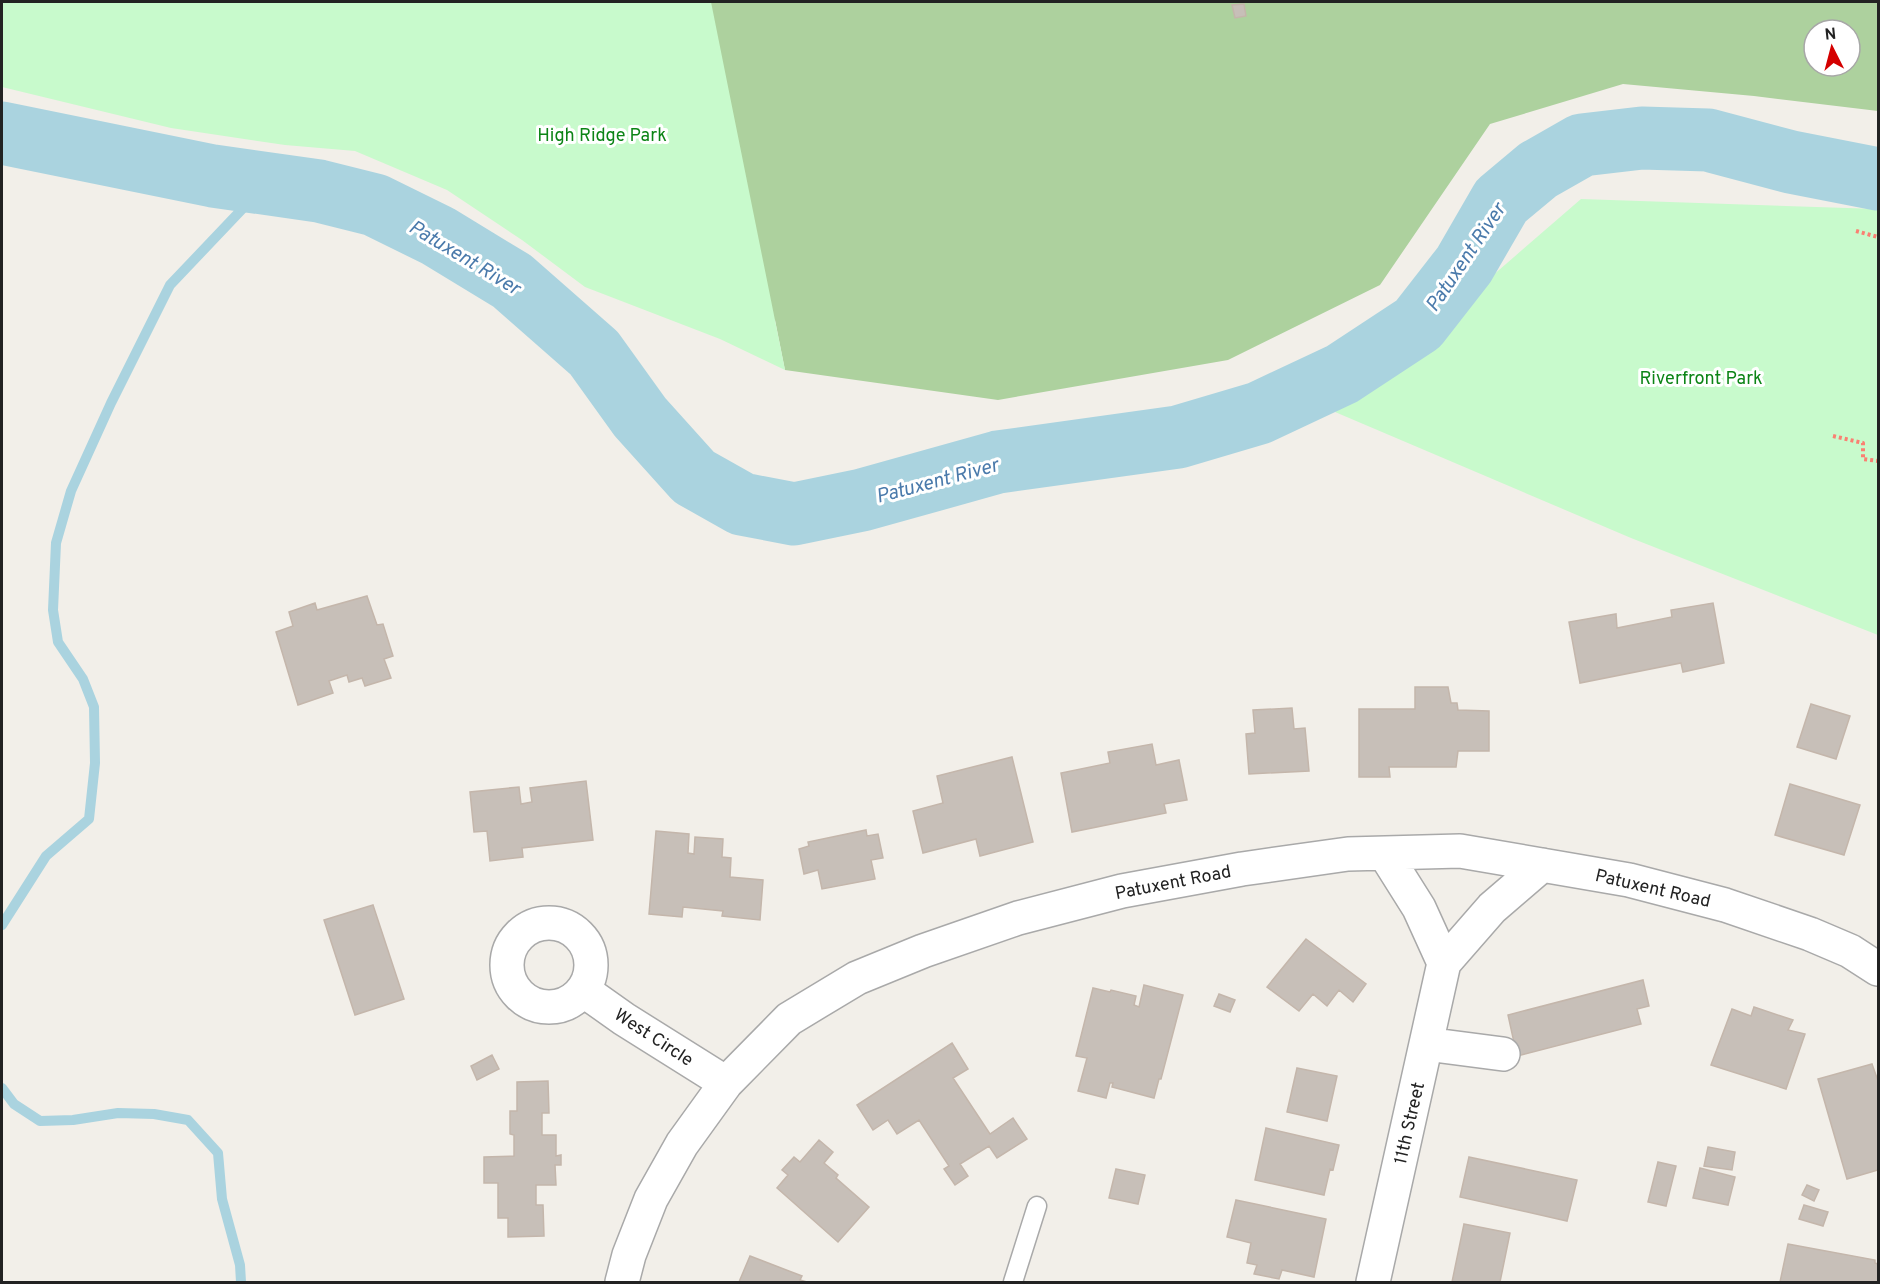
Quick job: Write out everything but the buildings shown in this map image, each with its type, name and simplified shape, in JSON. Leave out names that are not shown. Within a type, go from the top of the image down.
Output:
[{"type":"street","name":"Patuxent Road","points":[[622,1282],[629,1256],[651,1199],[682,1143],[726,1083],[789,1019],[857,978],[923,951],[1018,918],[1122,891],[1242,869],[1348,854],[1460,851],[1629,880],[1725,905],[1810,934],[1850,951],[1878,969]]},
{"type":"street","points":[[1385,854],[1419,908],[1444,963]]},
{"type":"street","name":"11th Street","points":[[1373,1282],[1444,963],[1492,908],[1542,865]]},
{"type":"street","name":"West Circle","points":[[583,990],[624,1019],[726,1083]]},
{"type":"street","points":[[1426,1044],[1503,1054]]},
{"type":"lane","points":[[1013,1282],[1037,1206]]},
{"type":"path","points":[[1857,231],[1878,237]]},
{"type":"path","points":[[1833,436],[1863,442],[1863,459],[1878,461]]},
{"type":"green space","points":[[2,2],[1878,2],[1878,111],[1754,96],[1623,84],[1490,124],[1380,285],[1228,360],[998,400],[785,370],[775,320]]},
{"type":"green space","name":"High Ridge Park","points":[[2,2],[711,2],[785,370],[720,339],[585,287],[522,240],[447,190],[355,151],[285,145],[171,128],[2,87]]},
{"type":"green space","name":"Riverfront Park","points":[[1581,199],[1878,209],[1878,635],[1631,538],[1335,412]]},
{"type":"waterway","name":"Patuxent River","points":[[2,133],[213,176],[319,191],[375,205],[438,236],[512,281],[594,353],[640,417],[694,477],[742,504],[794,514],[862,500],[998,462],[1178,437],[1259,413],[1342,374],[1418,324],[1464,265],[1501,201],[1538,170],[1582,145],[1642,138],[1708,140],[1791,162],[1878,179]]},
{"type":"waterway","points":[[2,925],[46,856],[89,819],[95,763],[94,707],[83,679],[58,642],[53,610],[56,543],[71,491],[111,403],[170,285],[266,184]]},
{"type":"waterway","points":[[2,1088],[14,1104],[40,1121],[73,1120],[118,1113],[154,1114],[188,1120],[218,1153],[222,1199],[240,1265],[241,1282]]}]
